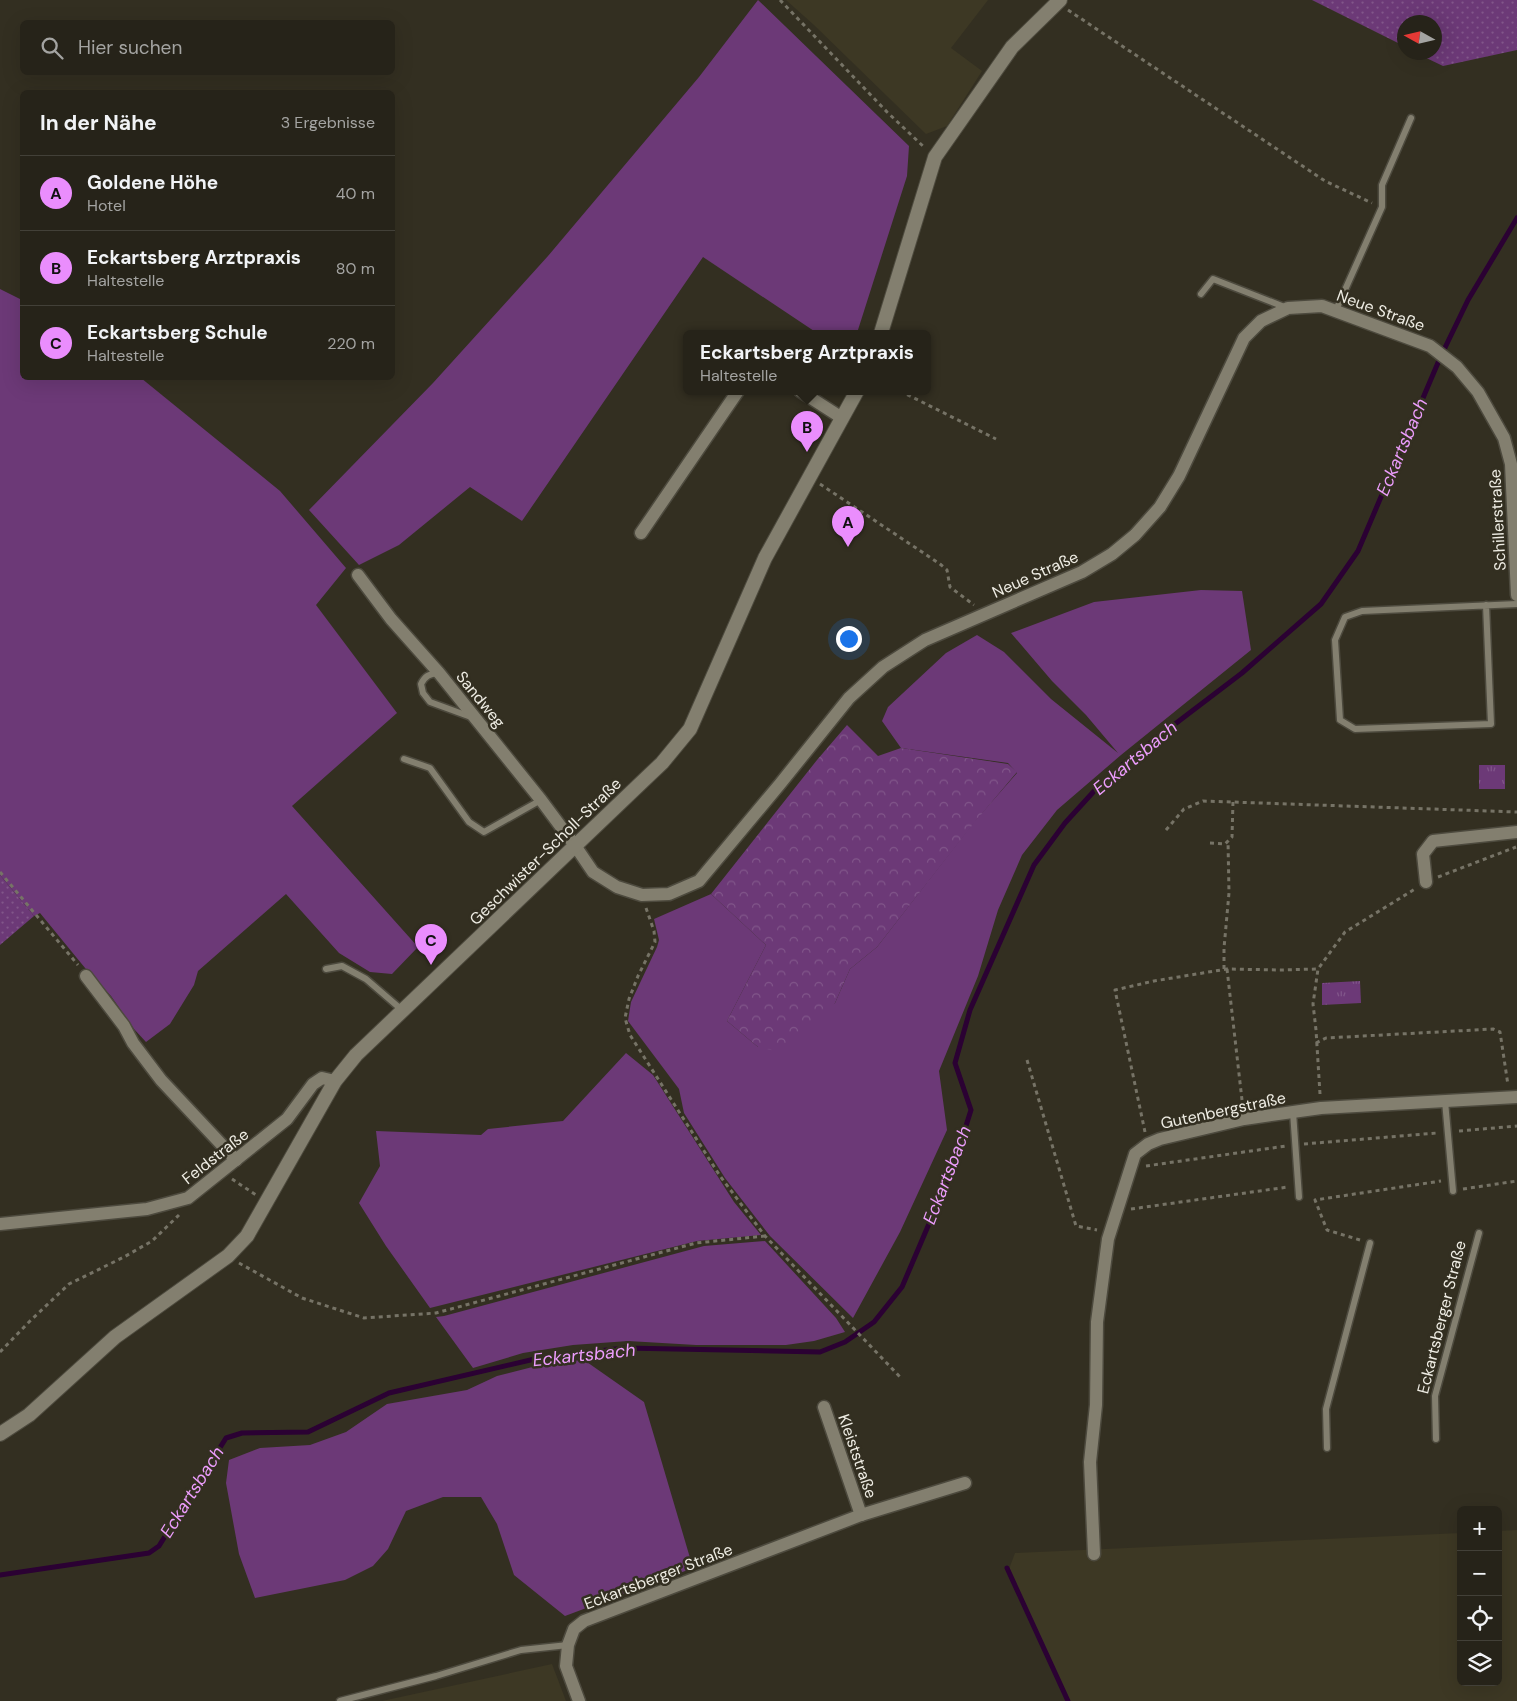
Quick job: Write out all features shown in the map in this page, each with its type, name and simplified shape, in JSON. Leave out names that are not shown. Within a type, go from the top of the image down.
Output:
[{"type":"street","points":[[882,330],[935,157],[1012,47],[1058,1]]},
{"type":"street","name":"Neue Straße","points":[[576,846],[592,872],[617,887],[642,895],[669,894],[700,881],[849,698],[883,667],[925,640],[1082,572],[1112,554],[1135,535],[1160,507],[1179,476],[1244,338],[1261,320],[1288,308],[1322,306],[1336,310],[1430,346],[1457,367],[1478,392]]},
{"type":"street","name":"Schillerstraße","points":[[1478,392],[1504,438],[1514,464],[1517,594]]},
{"type":"street","points":[[641,533],[735,395]]},
{"type":"street","points":[[806,395],[842,418]]},
{"type":"street","name":"Geschwister-Scholl-Straße","points":[[0,1434],[29,1415],[115,1337],[228,1256],[247,1236],[335,1080],[356,1055],[662,763],[690,729],[765,558],[855,395]]},
{"type":"street","name":"Sandweg","points":[[358,575],[391,618],[439,673],[576,846]]},
{"type":"street","points":[[1426,882],[1423,854],[1433,841],[1517,832]]},
{"type":"street","points":[[86,976],[124,1026],[133,1043],[161,1080],[236,1160]]},
{"type":"street","name":"Feldstraße","points":[[0,1224],[147,1209],[188,1198],[287,1119],[313,1084],[322,1078],[335,1080]]},
{"type":"street","name":"Gutenbergstraße","points":[[1094,1554],[1090,1462],[1096,1405],[1097,1322],[1110,1232],[1135,1154],[1148,1144],[1160,1139],[1244,1119],[1320,1108],[1513,1098]]},
{"type":"street","name":"Kleiststraße","points":[[824,1407],[861,1515]]},
{"type":"street","name":"Eckartsberger Straße","points":[[568,1645],[574,1630],[584,1621],[861,1515],[965,1483]]},
{"type":"street","points":[[568,1645],[566,1666],[579,1701]]},
{"type":"lane","points":[[1336,310],[1382,207],[1382,185],[1411,118]]},
{"type":"lane","points":[[1202,294],[1213,279],[1288,308]]},
{"type":"lane","points":[[1486,605],[1491,724],[1355,729],[1340,720],[1335,640],[1345,617],[1362,611],[1486,605],[1517,604]]},
{"type":"lane","points":[[439,673],[429,674],[421,684],[430,702],[475,718]]},
{"type":"lane","points":[[404,759],[430,768],[469,822],[484,832],[541,800]]},
{"type":"lane","points":[[326,969],[342,966],[366,979],[402,1010]]},
{"type":"lane","points":[[1445,1101],[1453,1191]]},
{"type":"lane","points":[[1293,1112],[1299,1197]]},
{"type":"lane","name":"Eckartsberger Straße","points":[[1436,1439],[1435,1396],[1479,1233]]},
{"type":"lane","points":[[1327,1448],[1326,1409],[1370,1243]]},
{"type":"lane","points":[[340,1701],[436,1676],[521,1650],[568,1645]]},
{"type":"path","points":[[780,0],[887,112],[935,157]]},
{"type":"path","points":[[1058,1],[1325,181],[1382,207]]},
{"type":"path","points":[[908,395],[996,439]]},
{"type":"path","points":[[809,477],[940,564],[947,570],[950,587],[988,613]]},
{"type":"path","points":[[1166,830],[1184,809],[1203,801],[1517,812]]},
{"type":"path","points":[[1210,843],[1225,844],[1232,837],[1233,801]]},
{"type":"path","points":[[1228,841],[1229,893],[1224,948],[1242,1100]]},
{"type":"path","points":[[0,872],[64,947],[86,976]]},
{"type":"path","points":[[642,895],[654,931],[655,942],[638,976],[629,1000],[625,1018],[630,1034],[720,1176],[765,1236],[902,1380]]},
{"type":"path","points":[[1320,1108],[1313,1004],[1318,969],[1345,932]]},
{"type":"path","points":[[1148,1144],[1115,990],[1154,981],[1226,969],[1318,969]]},
{"type":"path","points":[[1316,1043],[1326,1038],[1493,1029],[1500,1032],[1513,1098]]},
{"type":"path","points":[[1027,1060],[1076,1226],[1110,1232]]},
{"type":"path","points":[[1130,1168],[1295,1145],[1517,1126]]},
{"type":"path","points":[[222,1171],[267,1202]]},
{"type":"path","points":[[1370,1243],[1327,1230],[1316,1200],[1452,1179]]},
{"type":"path","points":[[1453,1191],[1517,1181]]},
{"type":"path","points":[[1117,1211],[1299,1186]]},
{"type":"path","points":[[0,1352],[69,1284],[152,1241],[182,1212],[188,1198]]},
{"type":"path","points":[[228,1256],[302,1298],[364,1318],[436,1314],[696,1243],[765,1236]]},
{"type":"shaded area","points":[[786,0],[988,0],[951,48],[982,71],[947,126],[926,134]]},
{"type":"shaded area","points":[[1517,1530],[1517,1701],[1069,1701],[1009,1569],[1015,1553],[1457,1533],[1457,1686],[1502,1686],[1502,1531]]},
{"type":"shaded area","points":[[552,1664],[566,1701],[382,1701]]},
{"type":"green space","points":[[758,0],[909,146],[907,176],[858,330],[812,330],[703,257],[522,521],[470,487],[399,545],[359,565],[309,510],[433,383],[548,256],[699,77]]},
{"type":"green space","points":[[1312,0],[1517,0],[1517,50],[1443,66],[1431,60],[1442,60],[1442,15],[1397,15],[1397,42]]},
{"type":"green space","points":[[0,289],[20,299],[20,380],[143,380],[280,491],[346,568],[316,605],[397,713],[292,806],[418,947],[392,974],[370,972],[339,953],[286,894],[198,971],[194,985],[170,1024],[146,1042],[134,1029],[111,996],[90,974],[40,913],[34,916],[0,875]]},
{"type":"green space","points":[[1201,590],[1242,591],[1251,650],[1121,755],[1057,810],[1022,855],[998,910],[978,976],[939,1071],[947,1130],[900,1232],[853,1318],[770,1236],[725,1178],[684,1113],[679,1089],[628,1021],[631,1002],[659,940],[654,919],[711,894],[766,945],[727,1021],[758,1047],[835,1003],[850,969],[877,947],[974,822],[1017,773],[1008,763],[901,748],[882,721],[888,707],[946,653],[977,635],[1004,652],[1051,699],[1118,753],[1011,633],[1094,602]]},
{"type":"green space","points":[[847,725],[878,756],[901,748],[1008,764],[1017,772],[974,823],[877,947],[850,969],[835,1003],[785,1053],[758,1047],[727,1021],[766,945],[711,894]]},
{"type":"green space","points":[[1479,765],[1505,765],[1505,789],[1479,789]]},
{"type":"green space","points":[[0,875],[34,916],[0,945]]},
{"type":"green space","points":[[1360,981],[1361,1003],[1322,1005],[1322,983]]},
{"type":"green space","points":[[626,1053],[653,1075],[734,1202],[761,1235],[697,1241],[430,1308],[386,1246],[359,1203],[380,1166],[376,1131],[481,1135],[488,1129],[563,1121]]},
{"type":"green space","points":[[765,1241],[836,1318],[845,1332],[814,1341],[786,1345],[696,1345],[628,1341],[573,1345],[523,1353],[473,1368],[436,1317],[704,1246]]},
{"type":"green space","points":[[584,1360],[644,1402],[693,1568],[565,1616],[514,1575],[497,1524],[481,1497],[443,1497],[406,1511],[388,1549],[373,1566],[345,1580],[255,1598],[239,1554],[226,1483],[229,1460],[260,1448],[310,1445],[346,1432],[387,1404],[467,1390],[497,1376],[552,1362]]},
{"type":"waterway","name":"Eckartsbach","points":[[0,1575],[149,1553],[159,1546],[226,1438],[242,1433],[308,1432],[389,1393],[539,1358],[624,1348],[820,1352],[845,1342],[874,1322],[902,1287],[952,1170],[971,1110],[955,1063],[970,1010],[1034,865],[1065,823],[1096,789],[1129,759],[1242,673],[1321,604],[1358,551],[1440,358],[1468,300],[1517,218]]},
{"type":"waterway","points":[[1007,1568],[1068,1701]]},
{"type":"place","name":"Eckartsberg Arztpraxis","points":[[807,452]]},
{"type":"place","name":"Goldene Höhe","points":[[848,547]]},
{"type":"place","name":"Eckartsberg Schule","points":[[431,965]]}]
